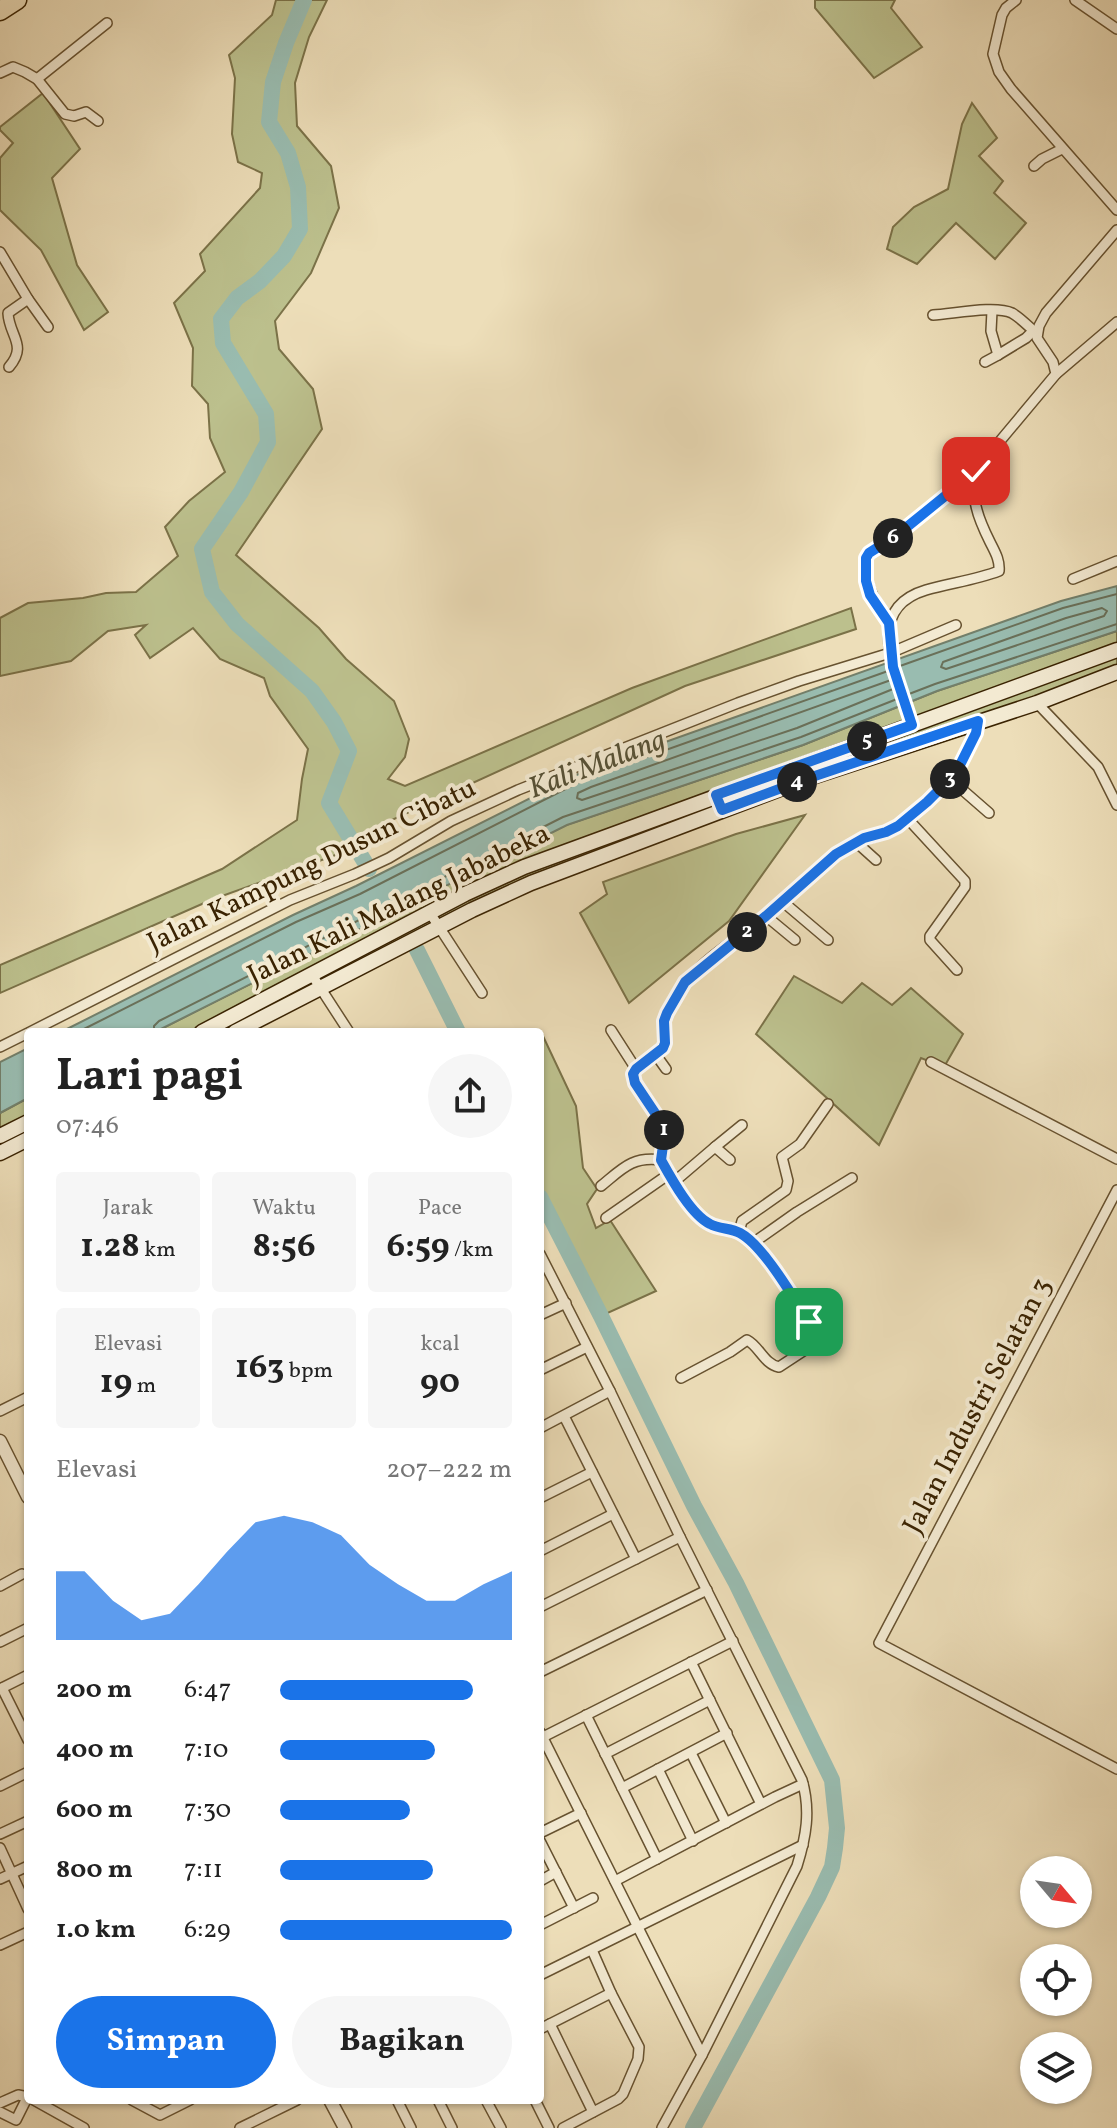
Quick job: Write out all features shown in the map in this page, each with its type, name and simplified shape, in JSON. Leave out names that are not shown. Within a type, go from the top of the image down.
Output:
[{"type":"highway","points":[[0,11],[17,0]]},
{"type":"main road","name":"Jalan Kali Malang Jababeka","points":[[243,1028],[320,989],[426,915],[524,867],[910,719],[1117,650]]},
{"type":"main road","name":"Jalan Kali Malang Jababeka","points":[[210,1028],[312,975],[435,929],[531,883],[806,779],[1037,703],[1117,672]]},
{"type":"main road","points":[[716,795],[722,810]]},
{"type":"main road","points":[[0,1136],[24,1124]]},
{"type":"main road","points":[[0,1153],[24,1141]]},
{"type":"street","points":[[1016,0],[1002,15],[993,59],[999,72],[1117,210]]},
{"type":"street","points":[[1071,12],[1077,2],[1117,29]]},
{"type":"street","points":[[37,79],[107,23]]},
{"type":"street","points":[[0,73],[13,67],[37,79],[65,114],[74,116],[86,112],[98,121]]},
{"type":"street","points":[[1034,166],[1062,149]]},
{"type":"street","points":[[985,362],[1035,332],[1046,313],[1117,230]]},
{"type":"street","points":[[0,252],[48,327]]},
{"type":"street","points":[[9,367],[17,356],[18,346],[8,313],[28,299]]},
{"type":"street","points":[[992,311],[991,331],[998,355]]},
{"type":"street","points":[[933,315],[1006,311],[1015,315],[1035,332],[1053,362],[1056,374]]},
{"type":"street","points":[[910,719],[890,653],[889,623],[895,609],[907,597],[926,590],[999,571],[998,559],[975,506],[974,491],[980,468],[1056,374],[1117,322]]},
{"type":"street","points":[[889,623],[868,589],[867,556],[980,468]]},
{"type":"street","points":[[1073,579],[1117,561]]},
{"type":"street","name":"Jalan Kampung Dusun Cibatu","points":[[37,1028],[290,900],[389,858],[451,821],[518,790],[738,703],[890,653],[956,625]]},
{"type":"street","points":[[1037,703],[1098,767],[1117,805]]},
{"type":"street","points":[[681,1378],[749,1341],[771,1364],[779,1367],[811,1346],[815,1339],[809,1322],[783,1281],[753,1243],[739,1232],[706,1222],[672,1178],[661,1160],[665,1131],[633,1079],[636,1069],[656,1055],[665,1043],[664,1021],[685,982],[836,854],[856,842],[886,832],[940,790],[950,779],[976,733],[978,721]]},
{"type":"street","points":[[950,779],[989,813]]},
{"type":"street","points":[[907,818],[965,881],[965,887],[930,936],[930,940],[957,970]]},
{"type":"street","points":[[856,842],[876,860]]},
{"type":"street","points":[[782,901],[828,940]]},
{"type":"street","points":[[426,915],[482,993]]},
{"type":"street","points":[[766,916],[795,940]]},
{"type":"street","points":[[312,975],[346,1028]]},
{"type":"street","points":[[611,1030],[636,1069]]},
{"type":"street","name":"Jalan Kampung Dusun Cibatu","points":[[0,1047],[24,1035]]},
{"type":"street","points":[[656,1055],[666,1069]]},
{"type":"street","points":[[931,1062],[1117,1159]]},
{"type":"street","points":[[739,1232],[742,1221],[786,1190],[788,1181],[782,1157],[800,1144],[828,1104]]},
{"type":"street","points":[[606,1218],[672,1178],[742,1125]]},
{"type":"street","points":[[715,1147],[730,1160]]},
{"type":"street","points":[[601,1186],[636,1160],[661,1160]]},
{"type":"street","points":[[753,1243],[852,1178]]},
{"type":"street","name":"Jalan Industri Selatan 3","points":[[1117,1190],[879,1643],[1117,1769]]},
{"type":"street","points":[[544,1262],[803,1784],[808,1818],[797,1866],[662,2128]]},
{"type":"street","points":[[544,1313],[566,1303]]},
{"type":"street","points":[[544,1368],[587,1347]]},
{"type":"street","points":[[544,1426],[610,1391]]},
{"type":"street","points":[[0,1411],[24,1399]]},
{"type":"street","points":[[564,1416],[636,1559]]},
{"type":"street","points":[[0,1441],[24,1489]]},
{"type":"street","points":[[544,1496],[592,1472]]},
{"type":"street","points":[[544,1549],[613,1514]]},
{"type":"street","points":[[544,1605],[680,1537]]},
{"type":"street","points":[[1,1582],[22,1574]]},
{"type":"street","points":[[544,1670],[707,1590]]},
{"type":"street","points":[[0,1642],[24,1630]]},
{"type":"street","points":[[544,1733],[733,1641]]},
{"type":"street","points":[[691,1662],[761,1804]]},
{"type":"street","points":[[24,1677],[1,1689],[24,1732]]},
{"type":"street","points":[[605,1754],[710,1700]]},
{"type":"street","points":[[586,1715],[657,1859]]},
{"type":"street","points":[[622,1788],[727,1733]]},
{"type":"street","points":[[544,1738],[702,2055]]},
{"type":"street","points":[[691,1753],[726,1823]]},
{"type":"street","points":[[658,1769],[693,1841]]},
{"type":"street","points":[[0,1786],[24,1774]]},
{"type":"street","points":[[615,1881],[803,1784]]},
{"type":"street","points":[[544,1831],[581,1813]]},
{"type":"street","points":[[0,1834],[24,1823]]},
{"type":"street","points":[[544,1973],[803,1845]]},
{"type":"street","points":[[0,1848],[24,1899]]},
{"type":"street","points":[[544,1849],[574,1908]]},
{"type":"street","points":[[0,1879],[24,1868]]},
{"type":"street","points":[[544,1879],[556,1872]]},
{"type":"street","points":[[544,1923],[593,1898]]},
{"type":"street","points":[[0,1945],[24,1934]]},
{"type":"street","points":[[563,2128],[618,2099],[623,2094],[639,2054],[639,2047],[592,1950]]},
{"type":"street","points":[[544,2027],[611,1993]]},
{"type":"street","points":[[550,2024],[593,2112]]},
{"type":"street","points":[[4,2101],[24,2096]]},
{"type":"street","points":[[0,2112],[13,2120],[21,2114],[25,2104]]},
{"type":"street","points":[[41,2104],[84,2128]]},
{"type":"street","points":[[139,2104],[160,2115],[182,2104]]},
{"type":"street","points":[[240,2128],[289,2104]]},
{"type":"street","points":[[332,2104],[345,2128]]},
{"type":"street","points":[[399,2104],[411,2128]]},
{"type":"street","points":[[440,2104],[452,2128]]},
{"type":"street","points":[[488,2104],[501,2128]]},
{"type":"street","points":[[537,2104],[549,2128]]},
{"type":"green space","points":[[276,0],[327,0],[309,37],[295,83],[297,126],[331,166],[339,208],[311,273],[275,321],[279,349],[313,389],[322,429],[236,555],[319,628],[346,659],[394,701],[409,739],[405,757],[388,779],[405,786],[632,688],[851,608],[856,629],[685,686],[372,829],[341,853],[211,900],[0,993],[0,965],[222,869],[297,820],[308,749],[270,696],[264,678],[220,659],[193,628],[150,658],[135,635],[146,625],[108,631],[71,661],[0,676],[0,618],[28,603],[136,592],[178,556],[165,527],[189,501],[225,472],[210,438],[208,404],[192,386],[193,348],[174,303],[205,271],[200,254],[260,188],[262,173],[238,162],[232,134],[235,78],[229,55],[272,15]]},
{"type":"green space","points":[[815,0],[895,0],[891,8],[922,47],[874,78],[815,8]]},
{"type":"green space","points":[[43,93],[80,149],[52,178],[77,265],[108,312],[84,330],[41,250],[0,210],[0,158],[13,143],[0,127]]},
{"type":"green space","points":[[972,103],[997,138],[979,156],[1003,181],[994,193],[1026,223],[995,259],[956,223],[917,264],[887,249],[893,227],[914,207],[948,189],[962,124]]},
{"type":"green space","points":[[1117,631],[1117,672],[531,883],[243,1028],[163,1028],[566,825],[803,745],[937,691]]},
{"type":"green space","points":[[805,815],[729,921],[629,1003],[580,913],[607,894],[603,882],[736,834]]},
{"type":"green space","points":[[794,976],[842,1003],[862,983],[892,1005],[911,988],[963,1034],[944,1067],[921,1058],[879,1145],[756,1034]]},
{"type":"green space","points":[[544,1038],[576,1106],[583,1168],[597,1189],[587,1204],[596,1228],[610,1220],[656,1291],[601,1316],[544,1203]]},
{"type":"green space","points":[[24,1100],[24,1141],[0,1153],[0,1113]]},
{"type":"water","points":[[1117,586],[1117,631],[937,691],[803,745],[567,825],[163,1028],[69,1028],[584,771],[1061,601]]},
{"type":"water","points":[[24,1050],[24,1100],[0,1113],[0,1062]]},
{"type":"waterway","points":[[304,0],[273,82],[269,122],[288,153],[298,187],[300,229],[284,256],[260,281],[237,298],[221,319],[223,343],[266,414],[268,442],[241,492],[202,549],[212,592],[237,624],[312,691],[334,722],[349,751],[329,803],[369,869]]},
{"type":"waterway","points":[[417,950],[456,1028]]},
{"type":"waterway","points":[[544,1205],[832,1780],[837,1828],[832,1867],[693,2128]]},
{"type":"route","points":[[809,1322],[783,1281],[753,1243],[739,1232],[706,1222],[679,1190],[661,1160],[663,1125],[635,1083],[633,1074],[663,1048],[664,1021],[685,982],[836,854],[864,838],[898,826],[940,790],[961,763],[976,733],[978,721],[722,810],[716,795],[912,725],[893,667],[889,623],[870,595],[866,581],[866,558],[976,471]]},
{"type":"water label","name":"Kali Malang","points":[[597,765]]}]
